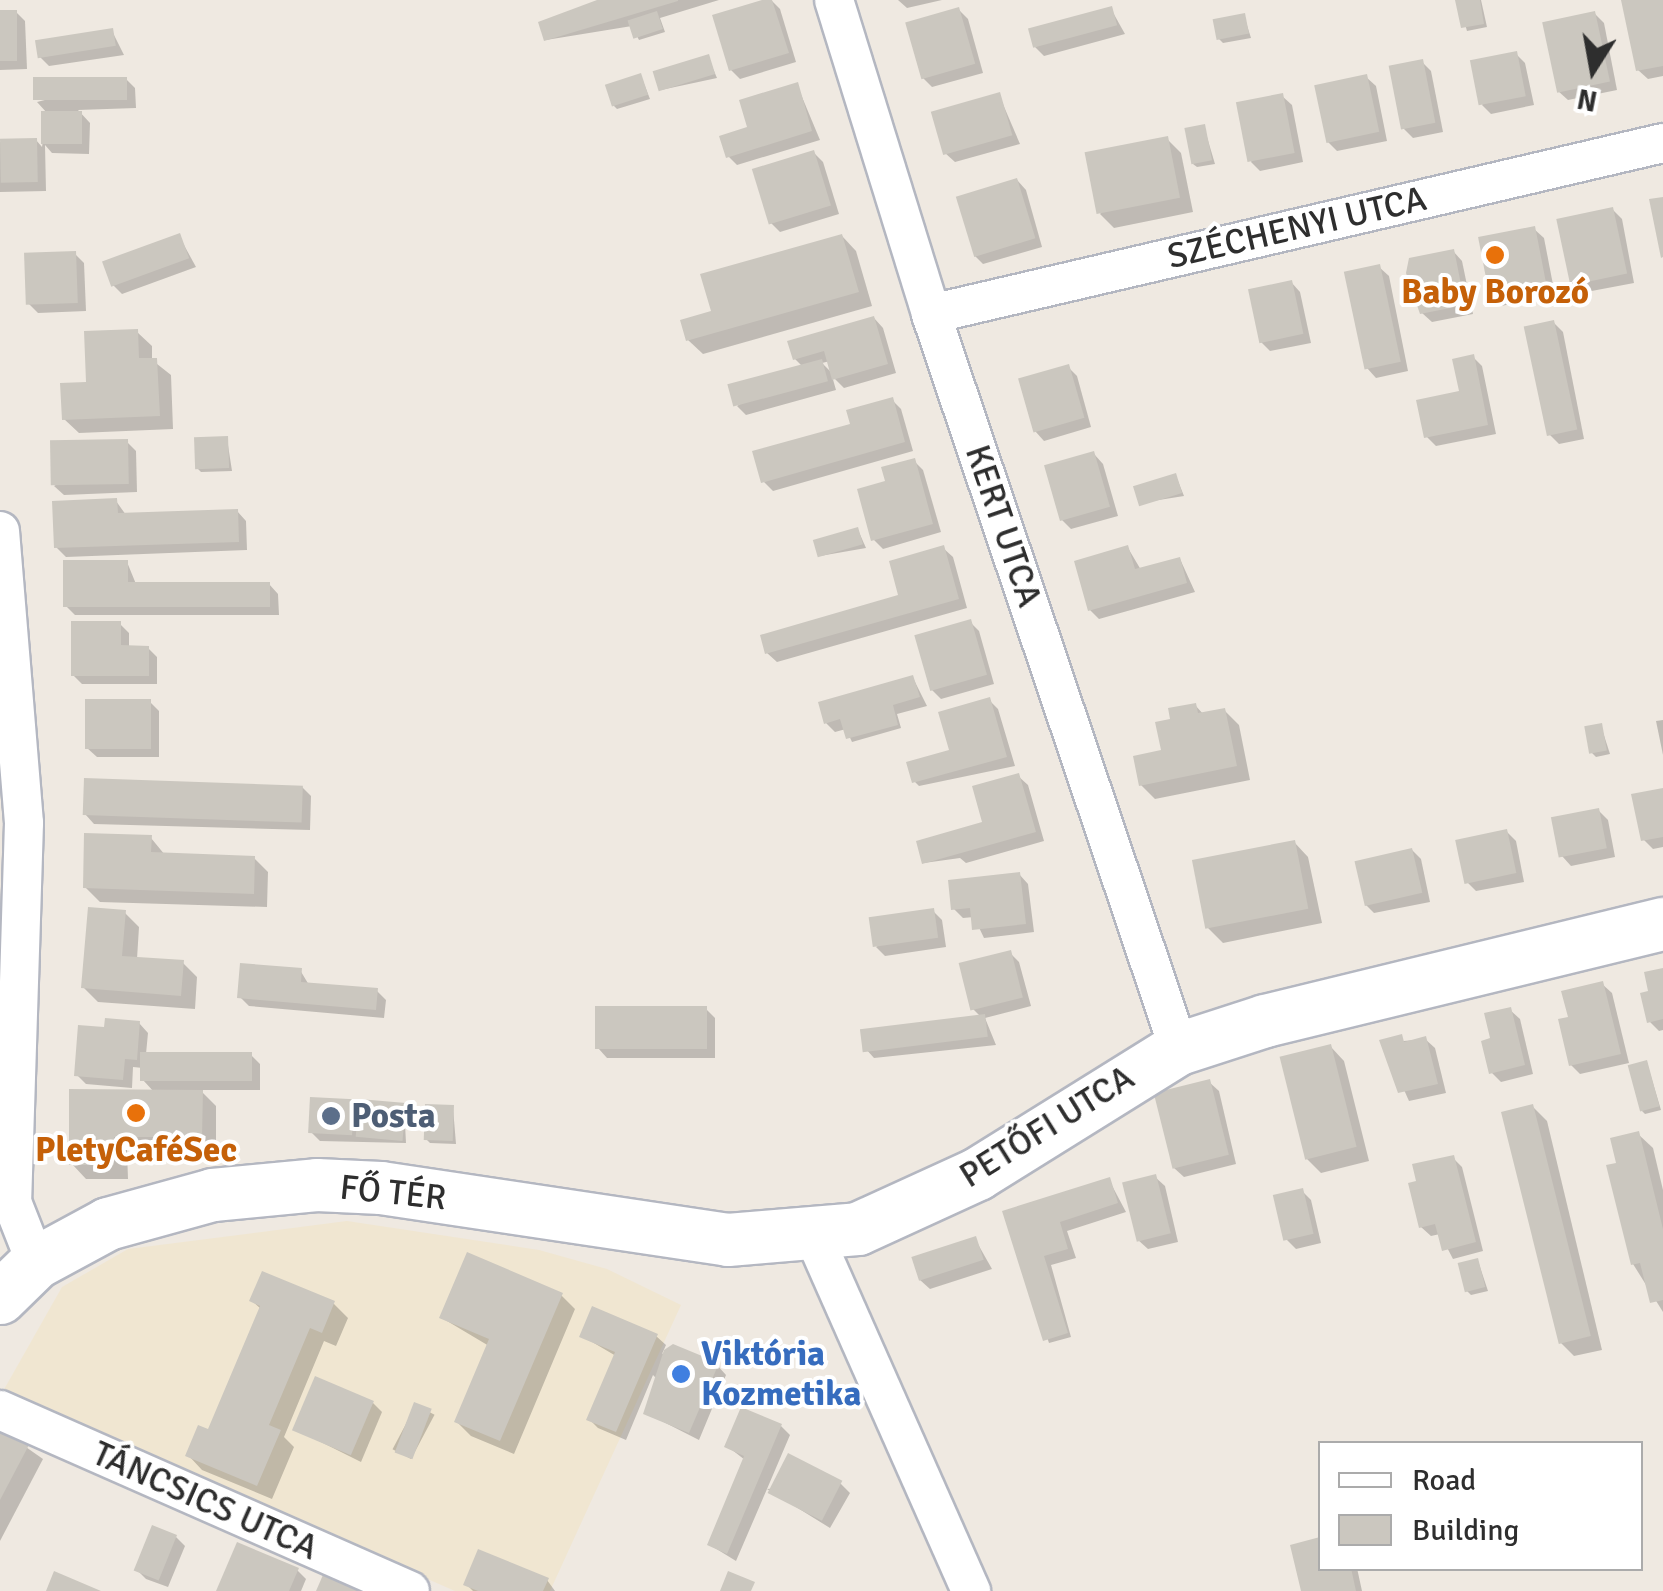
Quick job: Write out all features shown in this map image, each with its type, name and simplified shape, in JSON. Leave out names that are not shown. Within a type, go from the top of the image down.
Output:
[{"type":"main road","name":"PETŐFI UTCA","points":[[812,1232],[858,1228],[978,1174],[1179,1048],[1265,1021],[1663,924]]},
{"type":"main road","name":"FŐ TÉR","points":[[18,1280],[74,1237],[156,1208],[317,1185],[381,1188],[728,1240],[812,1232]]},
{"type":"street","name":"KERT UTCA","points":[[834,0],[931,314],[1179,1048]]},
{"type":"street","name":"SZÉCHENYI UTCA","points":[[931,314],[1663,143]]},
{"type":"street","points":[[0,531],[24,823],[12,1202],[18,1280]]},
{"type":"street","points":[[812,1232],[972,1591]]},
{"type":"street","name":"TÁNCSICS UTCA","points":[[0,1410],[410,1591]]},
{"type":"shaded area","points":[[347,1221],[539,1250],[607,1269],[681,1305],[550,1591],[455,1591],[2,1393],[62,1287],[128,1249]]},
{"type":"building","points":[[597,0],[678,1],[544,41],[538,22]]},
{"type":"building","points":[[772,0],[789,53],[729,71],[712,15]]},
{"type":"building","points":[[1455,0],[1480,0],[1484,24],[1461,28]]},
{"type":"building","points":[[1621,0],[1663,0],[1663,66],[1636,71]]},
{"type":"building","points":[[1112,6],[1117,25],[1033,48],[1028,29]]},
{"type":"building","points":[[959,7],[975,64],[921,79],[905,22]]},
{"type":"building","points":[[0,10],[17,10],[17,61],[0,61]]},
{"type":"building","points":[[657,11],[663,29],[633,39],[628,21]]},
{"type":"building","points":[[1595,11],[1610,81],[1557,93],[1542,22]]},
{"type":"building","points":[[1245,13],[1249,34],[1217,40],[1213,19]]},
{"type":"building","points":[[113,28],[116,46],[38,58],[35,40]]},
{"type":"building","points":[[1517,51],[1526,96],[1479,105],[1470,60]]},
{"type":"building","points":[[709,54],[715,74],[659,91],[653,71]]},
{"type":"building","points":[[1423,59],[1435,123],[1401,129],[1389,66]]},
{"type":"building","points":[[641,73],[648,95],[612,107],[605,85]]},
{"type":"building","points":[[1367,74],[1379,132],[1326,143],[1314,85]]},
{"type":"building","points":[[33,77],[127,77],[127,100],[33,100]]},
{"type":"building","points":[[798,82],[812,131],[726,158],[719,136],[747,127],[739,100]]},
{"type":"building","points":[[1000,92],[1012,135],[943,155],[931,112]]},
{"type":"building","points":[[1283,93],[1295,153],[1248,162],[1236,102]]},
{"type":"building","points":[[41,111],[82,111],[82,144],[41,144]]},
{"type":"building","points":[[1205,124],[1212,160],[1191,164],[1184,128]]},
{"type":"building","points":[[1168,136],[1180,198],[1097,214],[1085,152]]},
{"type":"building","points":[[37,138],[38,182],[1,183],[0,139]]},
{"type":"building","points":[[814,150],[831,205],[769,224],[752,169]]},
{"type":"building","points":[[1017,178],[1035,238],[974,257],[956,197]]},
{"type":"building","points":[[1663,197],[1663,257],[1661,258],[1649,199]]},
{"type":"building","points":[[1613,207],[1627,274],[1570,286],[1556,219]]},
{"type":"building","points":[[1535,226],[1547,286],[1490,297],[1478,237]]},
{"type":"building","points":[[180,233],[189,258],[111,287],[102,261]]},
{"type":"building","points":[[842,234],[859,292],[686,341],[680,320],[711,311],[700,274]]},
{"type":"building","points":[[1454,249],[1465,305],[1420,314],[1406,273],[1409,258]]},
{"type":"building","points":[[76,251],[78,303],[26,305],[24,253]]},
{"type":"building","points":[[1380,264],[1401,362],[1365,370],[1344,272]]},
{"type":"building","points":[[1292,280],[1303,334],[1259,343],[1248,289]]},
{"type":"building","points":[[874,316],[888,364],[832,380],[824,351],[793,360],[787,341]]},
{"type":"building","points":[[1554,320],[1577,430],[1547,436],[1524,326]]},
{"type":"building","points":[[138,329],[139,358],[157,358],[160,416],[62,420],[60,383],[86,382],[84,331]]},
{"type":"building","points":[[1474,354],[1488,425],[1424,438],[1416,400],[1459,391],[1452,359]]},
{"type":"building","points":[[822,359],[828,381],[733,407],[727,384]]},
{"type":"building","points":[[1069,364],[1084,418],[1033,432],[1018,379]]},
{"type":"building","points":[[893,397],[905,442],[761,483],[752,451],[850,424],[846,410]]},
{"type":"building","points":[[228,436],[229,468],[195,469],[194,437]]},
{"type":"building","points":[[128,439],[129,484],[51,485],[50,440]]},
{"type":"building","points":[[1094,451],[1110,507],[1060,521],[1044,465]]},
{"type":"building","points":[[915,458],[933,524],[871,541],[857,489],[885,481],[881,467]]},
{"type":"building","points":[[1176,473],[1182,493],[1139,506],[1133,486]]},
{"type":"building","points":[[117,498],[118,513],[238,509],[239,542],[54,548],[52,501]]},
{"type":"building","points":[[858,527],[863,544],[818,557],[813,540]]},
{"type":"building","points":[[944,545],[959,599],[765,654],[760,635],[898,595],[889,561]]},
{"type":"building","points":[[1128,545],[1135,569],[1180,557],[1187,583],[1088,611],[1074,561]]},
{"type":"building","points":[[63,560],[128,560],[128,582],[270,582],[270,607],[63,607]]},
{"type":"building","points":[[971,619],[987,675],[930,691],[914,635]]},
{"type":"building","points":[[71,621],[121,621],[121,645],[149,646],[149,676],[71,676]]},
{"type":"building","points":[[913,675],[920,697],[893,705],[898,725],[846,739],[840,719],[824,724],[818,702]]},
{"type":"building","points":[[990,697],[1007,757],[912,783],[906,762],[949,750],[938,712]]},
{"type":"building","points":[[85,699],[151,699],[151,749],[85,749]]},
{"type":"building","points":[[1196,703],[1198,713],[1225,708],[1237,766],[1139,786],[1133,756],[1161,750],[1155,722],[1170,719],[1168,708]]},
{"type":"building","points":[[1602,723],[1607,751],[1589,754],[1584,726]]},
{"type":"building","points":[[1019,773],[1036,832],[922,864],[916,841],[982,822],[972,786]]},
{"type":"building","points":[[84,778],[303,786],[302,823],[83,815]]},
{"type":"building","points":[[1663,788],[1663,837],[1641,841],[1631,794]]},
{"type":"building","points":[[1599,808],[1607,848],[1559,858],[1551,817]]},
{"type":"building","points":[[1507,829],[1516,873],[1465,884],[1455,840]]},
{"type":"building","points":[[84,833],[152,835],[151,852],[255,856],[254,894],[83,888]]},
{"type":"building","points":[[1295,840],[1308,909],[1205,929],[1192,860]]},
{"type":"building","points":[[1412,848],[1422,893],[1365,906],[1355,861]]},
{"type":"building","points":[[1020,872],[1026,924],[972,930],[970,908],[951,910],[948,880]]},
{"type":"building","points":[[88,907],[126,910],[122,956],[184,960],[181,996],[81,988]]},
{"type":"building","points":[[934,908],[938,938],[873,947],[869,917]]},
{"type":"building","points":[[1011,950],[1023,998],[970,1011],[959,963]]},
{"type":"building","points":[[240,963],[302,968],[301,982],[378,988],[376,1010],[237,998]]},
{"type":"building","points":[[1663,968],[1663,1019],[1647,1023],[1640,993],[1648,991],[1644,972]]},
{"type":"building","points":[[1603,981],[1621,1054],[1569,1066],[1558,1019],[1568,1017],[1561,991]]},
{"type":"building","points":[[595,1006],[707,1006],[707,1049],[595,1049]]},
{"type":"building","points":[[1511,1007],[1525,1065],[1489,1074],[1481,1041],[1490,1038],[1484,1013]]},
{"type":"building","points":[[985,1014],[988,1037],[863,1052],[860,1029]]},
{"type":"building","points":[[105,1018],[140,1021],[137,1060],[125,1059],[123,1080],[74,1076],[78,1025],[104,1027]]},
{"type":"building","points":[[1402,1034],[1404,1042],[1426,1036],[1438,1084],[1398,1093],[1379,1040]]},
{"type":"building","points":[[1331,1044],[1357,1147],[1305,1160],[1280,1057]]},
{"type":"building","points":[[140,1052],[252,1052],[252,1081],[140,1081]]},
{"type":"building","points":[[1647,1060],[1659,1106],[1640,1112],[1628,1065]]},
{"type":"building","points":[[1210,1079],[1229,1155],[1173,1169],[1154,1093]]},
{"type":"building","name":"PletyCaféSec","points":[[69,1089],[203,1090],[202,1137],[114,1137],[114,1165],[69,1165]]},
{"type":"building","name":"Posta","points":[[310,1097],[354,1099],[352,1135],[308,1133]]},
{"type":"building","points":[[359,1099],[406,1103],[403,1141],[356,1137]]},
{"type":"building","points":[[425,1104],[454,1105],[453,1141],[424,1140]]},
{"type":"building","points":[[1533,1104],[1591,1336],[1559,1344],[1501,1112]]},
{"type":"building","points":[[1639,1131],[1663,1229],[1663,1300],[1650,1303],[1640,1263],[1631,1265],[1606,1165],[1616,1163],[1610,1138]]},
{"type":"building","points":[[1454,1155],[1476,1242],[1442,1251],[1435,1224],[1419,1228],[1408,1183],[1416,1181],[1412,1164]]},
{"type":"building","points":[[1156,1174],[1171,1233],[1137,1242],[1122,1182]]},
{"type":"building","points":[[1110,1177],[1118,1203],[1060,1222],[1068,1249],[1044,1256],[1068,1333],[1043,1341],[1002,1211]]},
{"type":"building","points":[[1303,1188],[1314,1234],[1283,1241],[1273,1195]]},
{"type":"building","points":[[976,1236],[984,1260],[919,1281],[911,1257]]},
{"type":"building","points":[[467,1252],[563,1293],[500,1441],[454,1422],[489,1339],[439,1318]]},
{"type":"building","points":[[1478,1258],[1485,1287],[1465,1292],[1458,1263]]},
{"type":"building","points":[[262,1271],[335,1301],[322,1333],[310,1328],[269,1425],[281,1430],[257,1486],[185,1456],[198,1425],[208,1429],[260,1306],[249,1301]]},
{"type":"building","points":[[592,1306],[658,1334],[616,1432],[586,1420],[615,1352],[579,1337]]},
{"type":"building","points":[[673,1344],[719,1363],[689,1433],[643,1414],[664,1350]]},
{"type":"building","points":[[315,1376],[374,1401],[351,1455],[292,1430]]},
{"type":"building","points":[[414,1402],[432,1409],[412,1459],[395,1452]]},
{"type":"building","points":[[741,1407],[782,1424],[727,1554],[707,1545],[744,1456],[724,1447]]},
{"type":"building","points":[[0,1427],[30,1443],[0,1500]]},
{"type":"building","points":[[788,1453],[842,1481],[822,1521],[768,1493]]},
{"type":"building","points":[[152,1525],[177,1535],[159,1581],[134,1570]]},
{"type":"building","points":[[1318,1538],[1318,1571],[1352,1571],[1356,1591],[1301,1591],[1290,1545]]},
{"type":"building","points":[[237,1542],[299,1568],[289,1591],[216,1591]]},
{"type":"building","points":[[478,1549],[549,1578],[543,1591],[478,1591],[463,1585]]},
{"type":"building","points":[[326,1568],[381,1591],[316,1591]]},
{"type":"building","points":[[54,1571],[101,1591],[46,1591]]},
{"type":"building","points":[[728,1571],[755,1582],[751,1591],[720,1591]]},
{"type":"place","name":"Baby Borozó","points":[[1495,255]]},
{"type":"place","name":"PletyCaféSec","points":[[136,1113]]},
{"type":"place","name":"Posta","points":[[331,1116]]},
{"type":"place","name":"Viktória Kozmetika","points":[[681,1374]]}]
